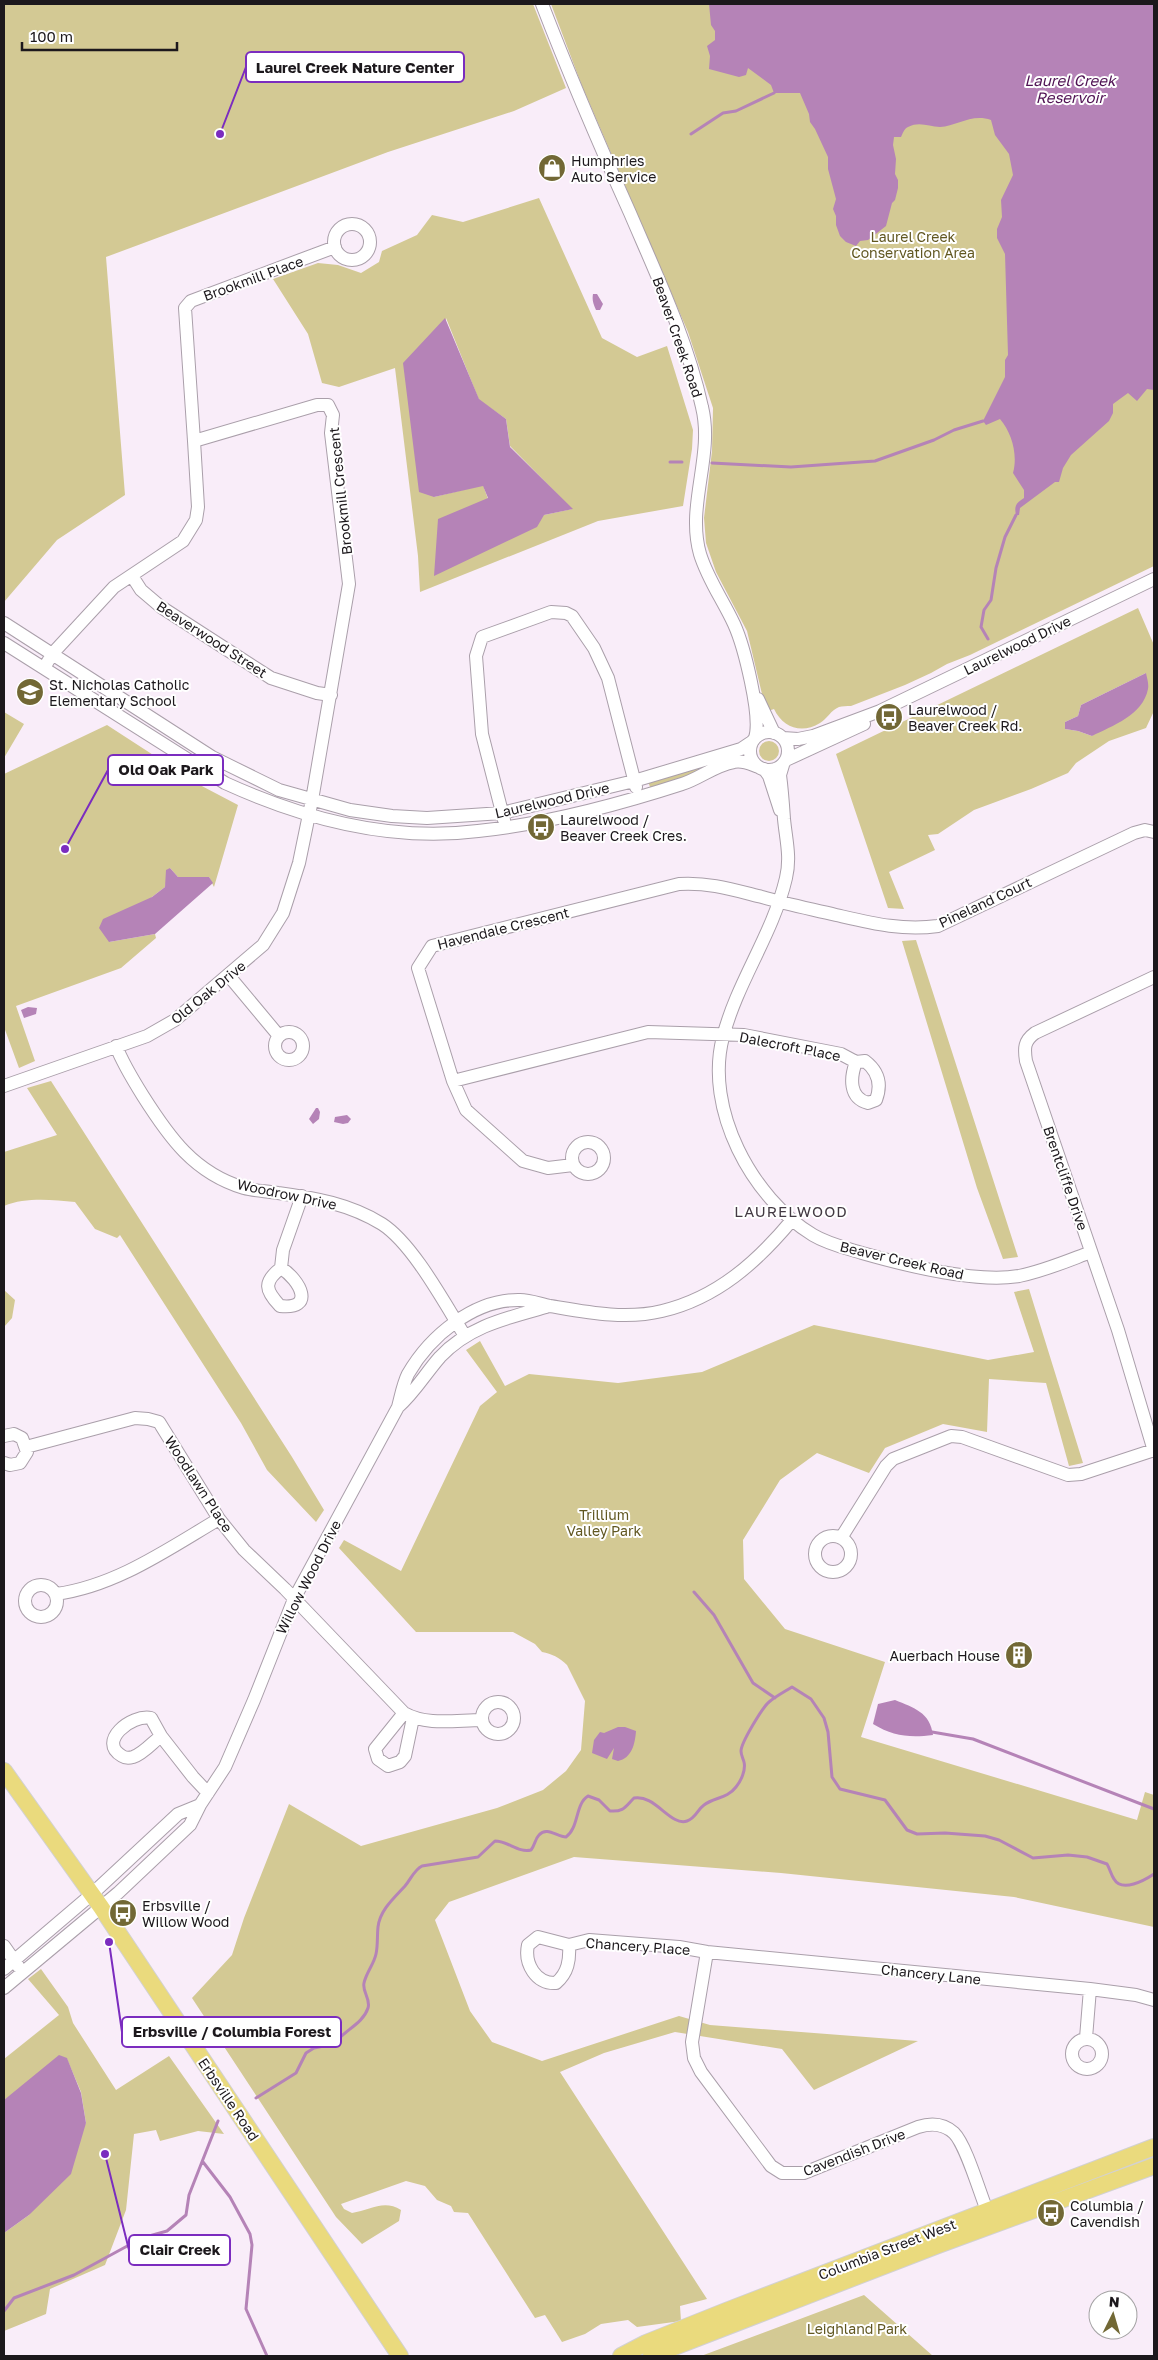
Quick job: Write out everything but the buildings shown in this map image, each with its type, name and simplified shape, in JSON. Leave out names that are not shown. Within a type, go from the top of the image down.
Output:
[{"type":"main road","name":"Erbsville Road","points":[[4,1771],[96,1900],[400,2356]]},
{"type":"main road","name":"Columbia Street West","points":[[651,2356],[990,2218],[1154,2147]]},
{"type":"main road","name":"Columbia Street West","points":[[621,2356],[646,2343],[726,2311],[990,2218],[1154,2166]]},
{"type":"street","name":"Beaver Creek Road","points":[[542,4],[671,310],[702,405],[706,430],[696,509],[697,539],[706,572],[735,625],[751,681],[758,728],[754,739]]},
{"type":"street","name":"Brookmill Place","points":[[194,441],[185,308],[191,301],[335,247]]},
{"type":"street","name":"Brookmill Crescent","points":[[194,441],[317,405],[328,405],[333,415],[331,433],[349,584],[312,800]]},
{"type":"street","points":[[44,668],[53,653],[114,587],[183,541],[196,520],[198,507],[194,441]]},
{"type":"street","name":"Beaverwood Street","points":[[132,576],[141,590],[161,607],[271,678],[317,693],[331,695]]},
{"type":"street","name":"Laurelwood Drive","points":[[778,735],[798,739],[812,736],[880,711],[1154,580]]},
{"type":"street","points":[[505,827],[482,734],[476,656],[482,638],[551,612],[566,613],[572,616],[594,648],[613,693],[639,796]]},
{"type":"street","name":"Laurelwood Drive","points":[[4,623],[212,757],[279,790],[350,810],[392,816],[445,818],[502,813],[634,780],[741,749],[754,739]]},
{"type":"street","name":"Laurelwood Drive","points":[[4,643],[225,783],[257,798],[308,816],[398,832],[451,834],[541,821],[693,780],[724,764],[742,761],[761,768]]},
{"type":"street","name":"Beaver Creek Road","points":[[751,681],[778,735]]},
{"type":"street","name":"Laurelwood Drive","points":[[785,762],[866,723],[880,711]]},
{"type":"street","points":[[764,733],[778,735],[788,748],[785,762],[774,770],[761,768],[751,758],[750,752],[754,739],[764,733]]},
{"type":"street","name":"Beaver Creek Road","points":[[785,762],[780,775],[790,858],[779,902],[737,998],[723,1035],[720,1051],[720,1085],[728,1124],[744,1161],[767,1196],[792,1220],[814,1235],[838,1246],[872,1256],[984,1278],[1017,1276],[1040,1271],[1091,1252]]},
{"type":"street","name":"Beaver Creek Road","points":[[761,768],[768,776],[784,820]]},
{"type":"street","name":"Old Oak Drive","points":[[4,1086],[147,1036],[175,1020],[229,976],[263,945],[283,913],[299,863],[312,800]]},
{"type":"street","name":"Pineland Court","points":[[779,902],[892,928],[938,926],[1134,833],[1145,830],[1154,832]]},
{"type":"street","name":"Havendale Crescent","points":[[573,1165],[548,1168],[523,1161],[466,1110],[453,1081],[418,968],[432,946],[679,884],[712,884],[779,902]]},
{"type":"street","points":[[229,976],[279,1036]]},
{"type":"street","name":"Brentcliffe Drive","points":[[1154,977],[1035,1033],[1027,1039],[1024,1048],[1026,1061],[1118,1330],[1154,1450]]},
{"type":"street","points":[[453,1081],[648,1032],[723,1035]]},
{"type":"street","name":"Dalecroft Place","points":[[723,1035],[744,1035],[841,1054],[856,1062]]},
{"type":"street","name":"Woodrow Drive","points":[[116,1046],[122,1061],[164,1130],[182,1151],[197,1164],[228,1182],[245,1188],[334,1202],[362,1213],[384,1226],[405,1243],[465,1336]]},
{"type":"street","points":[[281,1268],[283,1250],[302,1196]]},
{"type":"street","name":"Willow Wood Drive","points":[[96,1900],[178,1814],[200,1805],[225,1767],[294,1599],[398,1407],[407,1376],[422,1352],[456,1322],[490,1305],[520,1300],[610,1315],[633,1316],[661,1312],[691,1302],[714,1291],[737,1276],[767,1250],[792,1220]]},
{"type":"street","name":"Willow Wood Drive","points":[[398,1407],[414,1392],[440,1357],[465,1336],[477,1328],[548,1306]]},
{"type":"street","name":"Woodlawn Place","points":[[26,1446],[135,1418],[153,1420],[163,1426],[219,1519],[244,1550],[409,1716],[426,1721],[482,1720]]},
{"type":"street","points":[[4,1436],[8,1434],[18,1435],[26,1446],[25,1457],[20,1462],[10,1465],[4,1463]]},
{"type":"street","points":[[841,1538],[886,1466],[893,1459],[951,1436],[962,1437],[1068,1475],[1081,1474],[1154,1450]]},
{"type":"street","points":[[56,1594],[71,1592],[125,1572],[168,1550],[219,1519]]},
{"type":"street","points":[[161,1736],[208,1793]]},
{"type":"street","points":[[9,1964],[96,1900]]},
{"type":"street","points":[[4,1988],[96,1900]]},
{"type":"street","name":"Chancery Place","points":[[569,1945],[589,1940],[679,1947],[707,1952]]},
{"type":"street","points":[[4,1946],[9,1964],[22,1972]]},
{"type":"street","name":"Chancery Lane","points":[[707,1952],[1090,1990],[1136,1995],[1154,2000]]},
{"type":"street","name":"Cavendish Drive","points":[[707,1952],[692,2042],[694,2058],[701,2072],[771,2166],[782,2172],[804,2173],[918,2127],[940,2124],[954,2134],[963,2148],[990,2218]]},
{"type":"street","points":[[1086,2038],[1090,1990]]},
{"type":"green space","points":[[4,4],[533,4],[566,88],[514,111],[388,152],[106,257],[125,495],[57,540],[4,602]]},
{"type":"green space","name":"Laurel Creek Conservation Area","points":[[551,4],[1154,4],[1154,566],[905,685],[851,706],[839,707],[813,726],[800,728],[788,725],[782,721],[774,709],[768,711],[747,631],[716,572],[706,543],[704,518],[712,451],[713,408],[688,332],[582,86]]},
{"type":"green space","points":[[539,198],[602,338],[637,357],[667,346],[693,430],[692,449],[683,506],[598,521],[420,592],[418,556],[395,368],[339,387],[322,383],[308,334],[273,279],[318,263],[338,265],[361,273],[379,262],[382,251],[417,235],[432,215],[463,222]],"holes":[[[446,318],[479,400],[506,419],[510,446],[572,509],[544,515],[488,499],[483,485],[434,497]]]},
{"type":"green space","points":[[1138,608],[1154,645],[1154,711],[1146,728],[1109,741],[1076,763],[1068,773],[974,810],[938,834],[928,835],[935,850],[889,872],[904,909],[888,908],[836,754]],"holes":[[[1146,673],[1092,736],[1065,729],[1065,722],[1078,716],[1081,705]]]},
{"type":"green space","points":[[4,712],[24,724],[4,758]]},
{"type":"green space","points":[[107,725],[198,784],[238,805],[214,887],[209,877],[178,877],[170,868],[165,887],[152,897],[109,942],[155,934],[156,938],[121,968],[16,1006],[35,1061],[19,1068],[4,1027],[4,774]]},
{"type":"green space","points":[[769,741],[776,744],[779,751],[776,758],[769,761],[762,758],[759,751],[762,744]]},
{"type":"green space","points":[[702,767],[703,771],[655,787],[650,787],[648,781]]},
{"type":"green space","points":[[916,940],[1018,1257],[1003,1259],[977,1188],[902,941]]},
{"type":"green space","points":[[51,1081],[324,1510],[316,1522],[267,1470],[241,1423],[120,1235],[117,1238],[95,1229],[75,1202],[30,1200],[4,1206],[4,1152],[57,1135],[27,1088]]},
{"type":"green space","name":"Trillium Valley Park","points":[[1029,1289],[1083,1463],[1069,1466],[1046,1383],[989,1379],[987,1432],[943,1424],[885,1448],[869,1473],[817,1453],[780,1480],[743,1540],[744,1579],[785,1629],[885,1662],[861,1737],[1137,1820],[1145,1792],[1154,1795],[1154,1927],[1014,1897],[781,1873],[574,1857],[449,1902],[435,1920],[470,2011],[492,2042],[542,2061],[679,2016],[710,2025],[918,2041],[814,2090],[782,2049],[675,2032],[604,2053],[560,2072],[707,2299],[680,2306],[681,2321],[637,2327],[628,2320],[601,2324],[585,2334],[562,2342],[545,2315],[535,2318],[468,2213],[454,2212],[451,2206],[437,2200],[425,2186],[406,2181],[341,2204],[344,2209],[352,2213],[383,2205],[389,2205],[401,2210],[399,2221],[362,2244],[336,2217],[192,1998],[232,1955],[244,1918],[289,1804],[361,1846],[497,1808],[543,1790],[566,1771],[581,1750],[585,1701],[564,1662],[555,1656],[542,1652],[535,1644],[513,1632],[416,1632],[339,1548],[344,1540],[401,1571],[480,1406],[497,1392],[466,1350],[480,1341],[505,1386],[529,1374],[618,1383],[702,1372],[814,1325],[988,1360],[1034,1352],[1014,1292]]},
{"type":"green space","points":[[4,1290],[15,1300],[12,1318],[4,1327]]},
{"type":"green space","points":[[41,1969],[68,2007],[73,2023],[116,2090],[169,2056],[224,2134],[198,2131],[160,2141],[156,2130],[134,2134],[126,2210],[105,2265],[50,2289],[46,2314],[4,2331],[4,2233],[29,2215],[86,2123],[81,2092],[67,2059],[4,2100],[4,2059],[59,2015],[28,1979]]},
{"type":"green space","name":"Leighland Park","points":[[864,2295],[933,2356],[701,2356]]},
{"type":"water","name":"Laurel Creek Reservoir","points":[[709,4],[1154,4],[1154,390],[1147,389],[1137,401],[1128,393],[1113,404],[1113,413],[1109,421],[1071,455],[1063,468],[1059,482],[1055,482],[1020,508],[1019,515],[1016,515],[1015,509],[1017,503],[1024,498],[1024,490],[1013,473],[1015,459],[1011,437],[1000,419],[986,425],[983,421],[1005,377],[1005,360],[1008,355],[1005,254],[997,238],[997,229],[1002,217],[1001,200],[1013,175],[1009,154],[995,135],[991,120],[977,118],[940,127],[917,124],[907,128],[901,137],[894,137],[895,174],[898,180],[898,188],[886,226],[868,240],[860,241],[856,246],[846,242],[840,236],[836,225],[836,216],[833,209],[836,199],[828,169],[828,157],[810,122],[809,114],[800,93],[774,93],[771,85],[748,68],[746,75],[739,77],[709,69],[710,56],[707,46],[715,40],[715,31],[711,25]]},
{"type":"water","points":[[593,294],[597,294],[603,304],[600,310],[596,310]]},
{"type":"water","points":[[445,318],[479,399],[506,419],[510,447],[573,509],[544,515],[537,527],[434,576],[438,519],[488,498],[483,486],[434,497],[419,492],[403,363]]},
{"type":"water","points":[[1146,673],[1148,687],[1145,698],[1140,706],[1126,718],[1092,736],[1065,729],[1065,722],[1078,716],[1081,705]]},
{"type":"water","points":[[170,868],[178,877],[209,877],[213,883],[155,934],[109,942],[99,928],[103,919],[152,897],[165,887],[166,870]]},
{"type":"water","points":[[28,1007],[37,1008],[36,1014],[24,1018],[21,1010]]},
{"type":"water","points":[[316,1108],[320,1112],[319,1119],[313,1124],[309,1119]]},
{"type":"water","points":[[347,1115],[351,1119],[348,1123],[334,1122],[335,1117]]},
{"type":"water","points":[[895,1700],[925,1716],[933,1735],[902,1735],[887,1731],[873,1724],[878,1704]]},
{"type":"water","points":[[618,1727],[625,1727],[636,1731],[634,1745],[627,1757],[618,1761],[612,1759],[614,1748],[607,1759],[592,1753],[594,1740],[600,1732],[604,1733]]},
{"type":"water","points":[[59,2055],[67,2058],[81,2093],[86,2123],[71,2174],[29,2215],[4,2233],[4,2100]]},
{"type":"waterway","points":[[691,134],[723,113],[736,111],[774,93]]},
{"type":"waterway","points":[[712,463],[791,467],[875,461],[934,440],[954,430],[983,421]]},
{"type":"waterway","points":[[670,462],[682,462]]},
{"type":"waterway","points":[[988,639],[981,627],[984,610],[991,600],[996,568],[1005,537],[1016,515]]},
{"type":"waterway","points":[[694,1592],[714,1615],[753,1683],[775,1698]]},
{"type":"waterway","points":[[256,2098],[296,2073],[306,2053],[314,2048],[334,2044],[362,2019],[369,2005],[364,1983],[376,1954],[379,1921],[388,1905],[419,1868],[478,1857],[495,1841],[522,1850],[531,1850],[542,1833],[549,1832],[566,1837],[573,1828],[581,1805],[588,1796],[599,1800],[610,1811],[621,1810],[634,1798],[642,1798],[681,1822],[690,1820],[704,1805],[729,1794],[736,1787],[744,1772],[742,1747],[752,1726],[769,1702],[792,1687],[811,1699],[824,1718],[828,1732],[832,1777],[840,1789],[885,1800],[907,1830],[917,1834],[945,1833],[985,1836],[999,1840],[1033,1858],[1068,1855],[1087,1857],[1107,1864],[1114,1879],[1122,1885],[1134,1884],[1154,1874]]},
{"type":"waterway","points":[[932,1732],[973,1739],[1154,1809]]},
{"type":"waterway","points":[[4,2311],[14,2298],[74,2275],[142,2238],[167,2231],[186,2215],[189,2195],[218,2121]]},
{"type":"waterway","points":[[203,2162],[230,2197],[250,2234],[252,2245],[246,2309],[267,2356]]},
{"type":"place","name":"Laurel Creek Nature Center","points":[[220,134]]},
{"type":"place","name":"Humphries Auto Service","points":[[552,168]]},
{"type":"place","name":"St. Nicholas Catholic Elementary School","points":[[30,692]]},
{"type":"place","name":"Laurelwood / Beaver Creek Rd.","points":[[889,717]]},
{"type":"place","name":"Laurelwood / Beaver Creek Cres.","points":[[541,827]]},
{"type":"place","name":"Old Oak Park","points":[[65,849]]},
{"type":"place","name":"Auerbach House","points":[[1019,1655]]},
{"type":"place","name":"Erbsville / Willow Wood","points":[[123,1913]]},
{"type":"place","name":"Erbsville / Columbia Forest","points":[[109,1942]]},
{"type":"place","name":"Clair Creek","points":[[105,2154]]},
{"type":"place","name":"Columbia / Cavendish","points":[[1051,2213]]},
{"type":"district","name":"LAURELWOOD","points":[[791,1211]]}]
